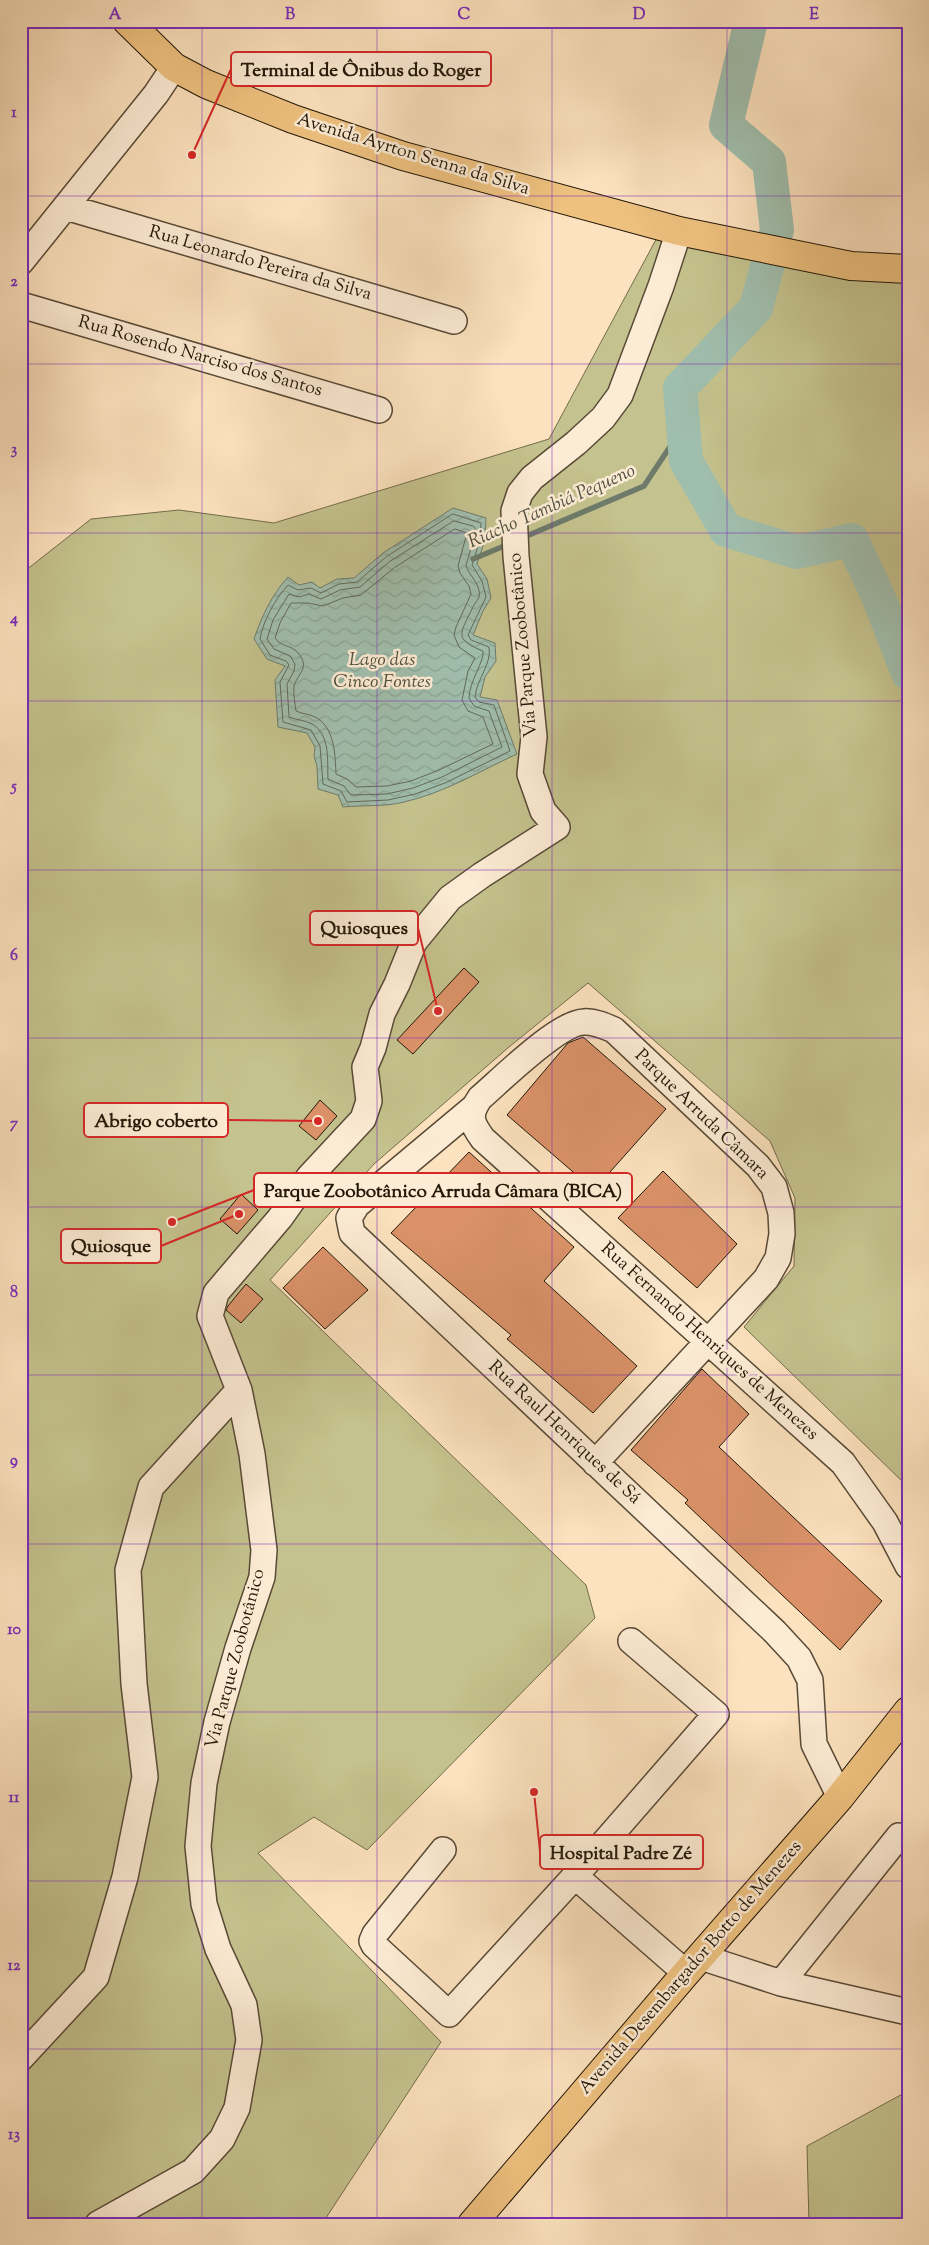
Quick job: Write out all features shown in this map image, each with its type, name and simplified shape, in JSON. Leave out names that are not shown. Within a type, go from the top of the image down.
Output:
[{"type":"main road","name":"Avenida Ayrton Senna da Silva","points":[[127,21],[174,67],[206,84],[248,102],[403,156],[679,231],[851,266],[908,269]]},
{"type":"main road","name":"Avenida Desembargador Botto de Menezes","points":[[474,2223],[693,1965],[840,1797],[908,1711]]},
{"type":"street","points":[[21,262],[156,94],[174,67]]},
{"type":"street","name":"Rua Leonardo Pereira da Silva","points":[[66,207],[454,321]]},
{"type":"street","name":"Via Parque Zoobotânico","points":[[98,2224],[193,2171],[222,2138],[237,2108],[249,2040],[244,2005],[218,1949],[204,1904],[198,1846],[204,1783],[217,1722],[238,1648],[262,1577],[263,1540],[252,1454],[239,1390],[210,1316],[216,1293],[280,1218],[308,1177],[363,1119],[369,1101],[365,1067],[373,1048],[382,1014],[397,984],[414,942],[450,898],[482,874],[557,827],[543,811],[530,774],[534,737],[513,529],[514,510],[520,493],[532,478],[576,443],[603,418],[620,395],[634,352],[658,294],[679,231]]},
{"type":"street","name":"Rua Rosendo Narciso dos Santos","points":[[21,305],[379,410]]},
{"type":"street","name":"Parque Arruda Câmara","points":[[473,1108],[480,1098],[558,1032],[574,1023],[597,1023],[614,1030],[758,1166],[774,1187],[781,1213],[782,1234],[778,1258],[766,1279],[595,1462]]},
{"type":"street","name":"Rua Fernando Henriques de Menezes","points":[[473,1108],[472,1119],[475,1129],[483,1139],[842,1462],[885,1522],[908,1566]]},
{"type":"street","name":"Rua Raul Henriques de Sá","points":[[473,1108],[357,1205],[349,1218],[352,1232],[775,1632],[799,1658],[810,1680],[814,1744],[840,1797]]},
{"type":"street","points":[[21,2058],[96,1977],[125,1876],[145,1778],[134,1684],[128,1570],[151,1487],[239,1390]]},
{"type":"street","points":[[443,1850],[372,1941],[374,1945],[449,2014],[575,1876],[716,1714],[631,1641]]},
{"type":"street","points":[[780,1983],[899,1836]]},
{"type":"street","points":[[575,1876],[693,1965],[908,2012]]},
{"type":"shaded area","points":[[667,219],[908,271],[908,1487],[744,1327],[794,1266],[795,1198],[770,1141],[588,983],[509,1047],[374,1164],[270,1280],[586,1585],[595,1618],[367,1850],[314,1817],[258,1853],[441,2042],[322,2224],[21,2224],[21,574],[91,519],[179,510],[274,523],[549,439]]},
{"type":"shaded area","points":[[908,2091],[908,2224],[809,2224],[807,2146]]},
{"type":"water","name":"Lago das Cinco Fontes","points":[[453,508],[486,518],[485,540],[477,564],[487,579],[491,598],[483,611],[473,635],[495,643],[496,661],[485,677],[480,697],[497,700],[517,754],[448,787],[419,798],[389,805],[343,807],[338,795],[318,789],[317,766],[314,756],[315,747],[307,733],[278,727],[275,680],[285,666],[267,659],[254,639],[272,599],[288,577],[299,585],[312,582],[320,588],[337,579],[354,578],[383,553]]},
{"type":"building","points":[[464,968],[479,982],[413,1054],[397,1040]]},
{"type":"building","points":[[583,1037],[666,1109],[594,1190],[507,1115],[568,1043]]},
{"type":"building","points":[[320,1100],[337,1116],[316,1140],[299,1126]]},
{"type":"building","points":[[469,1152],[574,1247],[544,1281],[637,1366],[593,1413],[507,1339],[511,1335],[391,1233]]},
{"type":"building","points":[[663,1171],[737,1244],[697,1288],[618,1218]]},
{"type":"building","points":[[241,1194],[258,1210],[237,1234],[220,1219]]},
{"type":"building","points":[[323,1247],[368,1290],[325,1329],[283,1288]]},
{"type":"building","points":[[246,1284],[263,1299],[241,1323],[226,1310]]},
{"type":"building","points":[[702,1369],[749,1414],[719,1447],[882,1601],[840,1650],[685,1503],[688,1500],[631,1450]]},
{"type":"waterway","points":[[751,21],[726,125],[769,162],[777,230],[756,308],[680,388],[686,461],[726,530],[797,552],[852,540],[878,596],[908,673]]},
{"type":"waterway","name":"Riacho Tambiá Pequeno","points":[[522,538],[644,486],[683,427]]},
{"type":"waterway","name":"Riacho Tambiá Pequeno","points":[[473,559],[509,544]]},
{"type":"place","name":"Terminal de Ônibus do Roger","points":[[192,155]]},
{"type":"place","name":"Quiosques","points":[[438,1011]]},
{"type":"place","name":"Abrigo coberto","points":[[318,1121]]},
{"type":"place","name":"Quiosque","points":[[239,1214]]},
{"type":"place","name":"Parque Zoobotânico Arruda Câmara (BICA)","points":[[172,1222]]},
{"type":"place","name":"Hospital Padre Zé","points":[[534,1792]]}]
